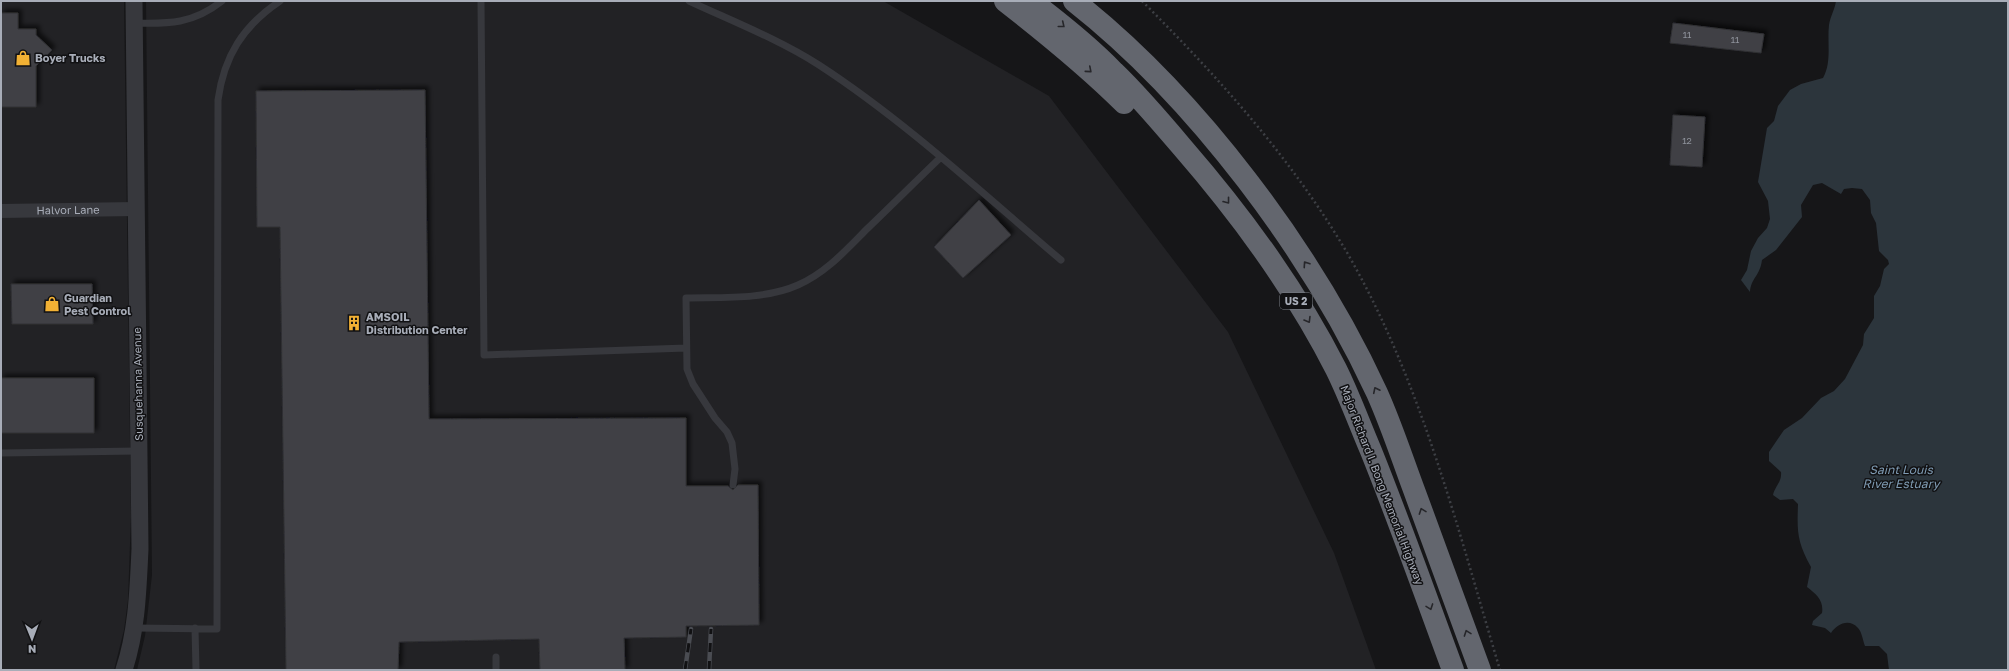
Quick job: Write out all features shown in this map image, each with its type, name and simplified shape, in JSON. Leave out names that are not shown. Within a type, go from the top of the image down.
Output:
[{"type":"highway","points":[[1004,1],[1052,38],[1102,82],[1147,126],[1206,175]]},
{"type":"highway","name":"Major Richard I. Bong Memorial Highway","points":[[1031,1],[1065,27],[1114,71],[1206,175],[1251,233],[1285,282],[1336,369],[1383,481],[1453,670]]},
{"type":"highway","name":"US 2","points":[[1074,1],[1128,49],[1177,97],[1255,193],[1308,268],[1340,322],[1378,394],[1480,670]]},
{"type":"street","name":"Susquehanna Avenue","points":[[124,670],[131,649],[135,628],[138,600],[140,549],[134,1]]},
{"type":"street","name":"Halvor Lane","points":[[1,211],[136,209]]},
{"type":"lane","points":[[134,24],[170,24],[182,21],[210,11],[222,1]]},
{"type":"lane","points":[[135,628],[217,628],[217,146],[220,85],[228,57],[240,38],[266,10],[280,1]]},
{"type":"lane","points":[[481,1],[484,355],[686,348]]},
{"type":"lane","points":[[689,1],[773,40],[817,64],[884,112],[1061,260]]},
{"type":"lane","points":[[733,485],[735,455],[732,443],[727,432],[715,418],[693,384],[687,369],[686,298],[765,294],[796,286],[816,275],[836,259],[940,158]]},
{"type":"lane","points":[[1,453],[138,451]]},
{"type":"lane","points":[[196,628],[196,670]]},
{"type":"lane","points":[[496,657],[496,670]]},
{"type":"shaded area","points":[[1,1],[124,1],[131,516],[128,600],[124,630],[114,670],[1,670]]},
{"type":"shaded area","points":[[146,1],[883,1],[1049,96],[1228,332],[1334,553],[1376,670],[137,670],[145,636],[152,575]]},
{"type":"water","name":"Saint Louis River Estuary","points":[[1836,1],[2008,1],[2008,670],[1889,670],[1887,654],[1879,646],[1865,646],[1860,632],[1855,625],[1851,623],[1843,623],[1836,627],[1831,633],[1825,628],[1812,625],[1813,621],[1822,613],[1822,604],[1819,598],[1807,587],[1811,567],[1800,543],[1798,504],[1793,499],[1780,500],[1773,495],[1780,479],[1781,472],[1769,461],[1769,452],[1784,430],[1802,418],[1821,398],[1834,391],[1845,379],[1863,345],[1864,334],[1874,318],[1874,296],[1880,286],[1884,269],[1889,264],[1888,260],[1879,251],[1876,223],[1871,213],[1870,200],[1862,189],[1844,189],[1841,194],[1822,183],[1813,185],[1801,205],[1802,217],[1776,250],[1762,260],[1759,270],[1752,283],[1750,292],[1741,280],[1747,270],[1751,251],[1758,238],[1767,228],[1770,219],[1768,201],[1758,182],[1767,128],[1774,121],[1778,106],[1790,90],[1801,84],[1823,78],[1826,72],[1828,59],[1830,19]]},
{"type":"building","name":"Boyer Trucks","points":[[1,13],[18,13],[18,29],[36,29],[36,35],[52,50],[36,66],[36,107],[1,107]]},
{"type":"building","points":[[1673,23],[1764,34],[1761,53],[1670,43]]},
{"type":"building","name":"AMSOIL Distribution Center","points":[[425,90],[429,419],[686,418],[686,486],[728,486],[733,490],[738,485],[758,485],[759,625],[686,626],[686,637],[624,638],[625,670],[540,670],[539,639],[399,642],[398,670],[286,670],[280,227],[257,227],[256,91]]},
{"type":"building","points":[[1673,115],[1705,117],[1702,167],[1670,165]]},
{"type":"building","points":[[979,200],[1011,235],[963,278],[934,247]]},
{"type":"building","name":"Guardian Pest Control","points":[[11,284],[92,284],[93,324],[12,324]]},
{"type":"building","points":[[1,378],[94,378],[94,433],[1,433]]},
{"type":"railway","points":[[685,670],[691,629]]},
{"type":"railway","points":[[709,670],[711,629]]},
{"type":"place","name":"Boyer Trucks","points":[[23,58]]},
{"type":"place","name":"Guardian Pest Control","points":[[52,304]]},
{"type":"place","name":"AMSOIL Distribution Center","points":[[354,323]]}]
